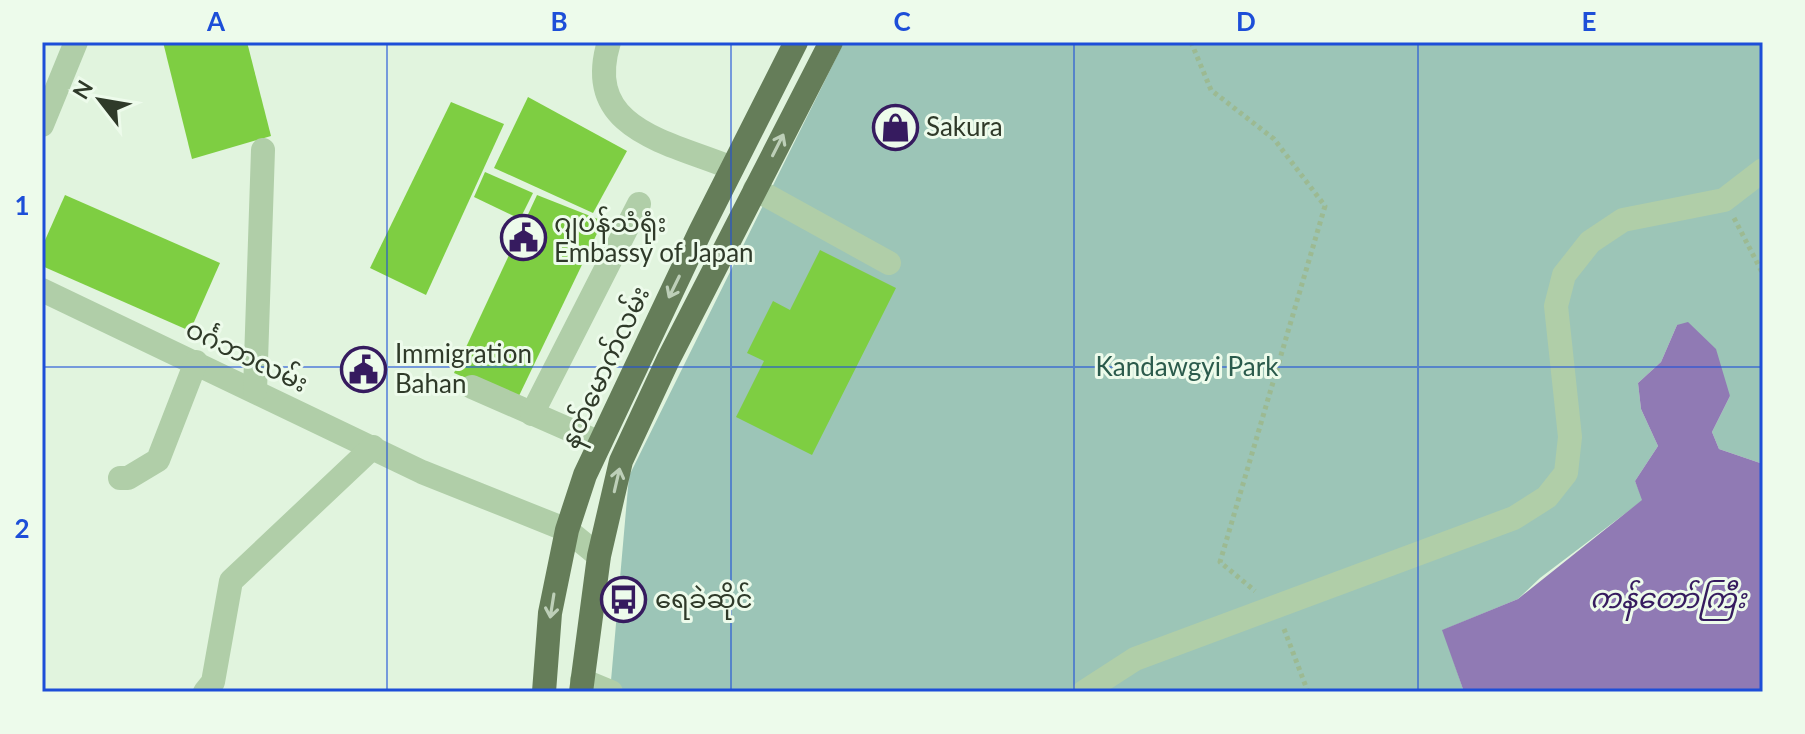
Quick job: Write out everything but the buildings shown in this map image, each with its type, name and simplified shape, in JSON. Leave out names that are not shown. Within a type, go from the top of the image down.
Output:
[{"type":"main road","name":"နတ်မောက်လမ်း","points":[[544,692],[550,613],[567,530],[600,443],[700,232],[796,42]]},
{"type":"main road","name":"နတ်မောက်လမ်း","points":[[582,686],[599,556],[621,461],[668,360],[831,42]]},
{"type":"main road","points":[[700,232],[727,245]]},
{"type":"street","points":[[42,125],[76,42]]},
{"type":"street","points":[[609,42],[604,65],[605,87],[610,103],[627,124],[732,168]]},
{"type":"street","points":[[255,391],[263,150]]},
{"type":"street","points":[[1084,692],[1135,659],[1514,518],[1547,497],[1566,473],[1570,437],[1556,306],[1564,275],[1590,242],[1623,220],[1724,200],[1763,170]]},
{"type":"street","points":[[755,189],[889,263]]},
{"type":"street","points":[[532,414],[639,204]]},
{"type":"street","name":"ဝင်္ဂဘာလမ်း","points":[[42,290],[422,472],[567,530],[599,556]]},
{"type":"street","points":[[120,478],[128,478],[158,460],[196,362]]},
{"type":"street","points":[[472,387],[600,443]]},
{"type":"street","points":[[205,692],[213,682],[231,581],[373,447]]},
{"type":"street","points":[[582,686],[611,692]]},
{"type":"path","points":[[1191,42],[1211,90],[1274,139],[1325,206],[1220,562],[1276,608],[1308,692]]},
{"type":"path","points":[[1724,200],[1763,274]]},
{"type":"green space","name":"Kandawgyi Park","points":[[844,42],[1763,42],[1763,464],[1719,449],[1712,432],[1730,396],[1677,325],[1661,362],[1638,383],[1641,409],[1658,446],[1635,481],[1643,500],[1540,578],[1518,599],[1443,630],[1464,692],[610,692],[629,476]]},
{"type":"water","name":"ကန်တော်ကြီး","points":[[1688,322],[1716,349],[1730,396],[1712,432],[1719,449],[1763,464],[1763,692],[1464,692],[1442,630],[1518,599],[1642,500],[1635,481],[1658,446],[1641,409],[1638,383],[1661,362],[1677,325]]},
{"type":"place","name":"Sakura","points":[[895,127]]},
{"type":"place","name":"ဂျပန်သံရုံး Embassy of Japan","points":[[523,238]]},
{"type":"place","name":"Immigration Bahan","points":[[364,369]]},
{"type":"place","name":"ရေခဲဆိုင်","points":[[624,599]]}]
